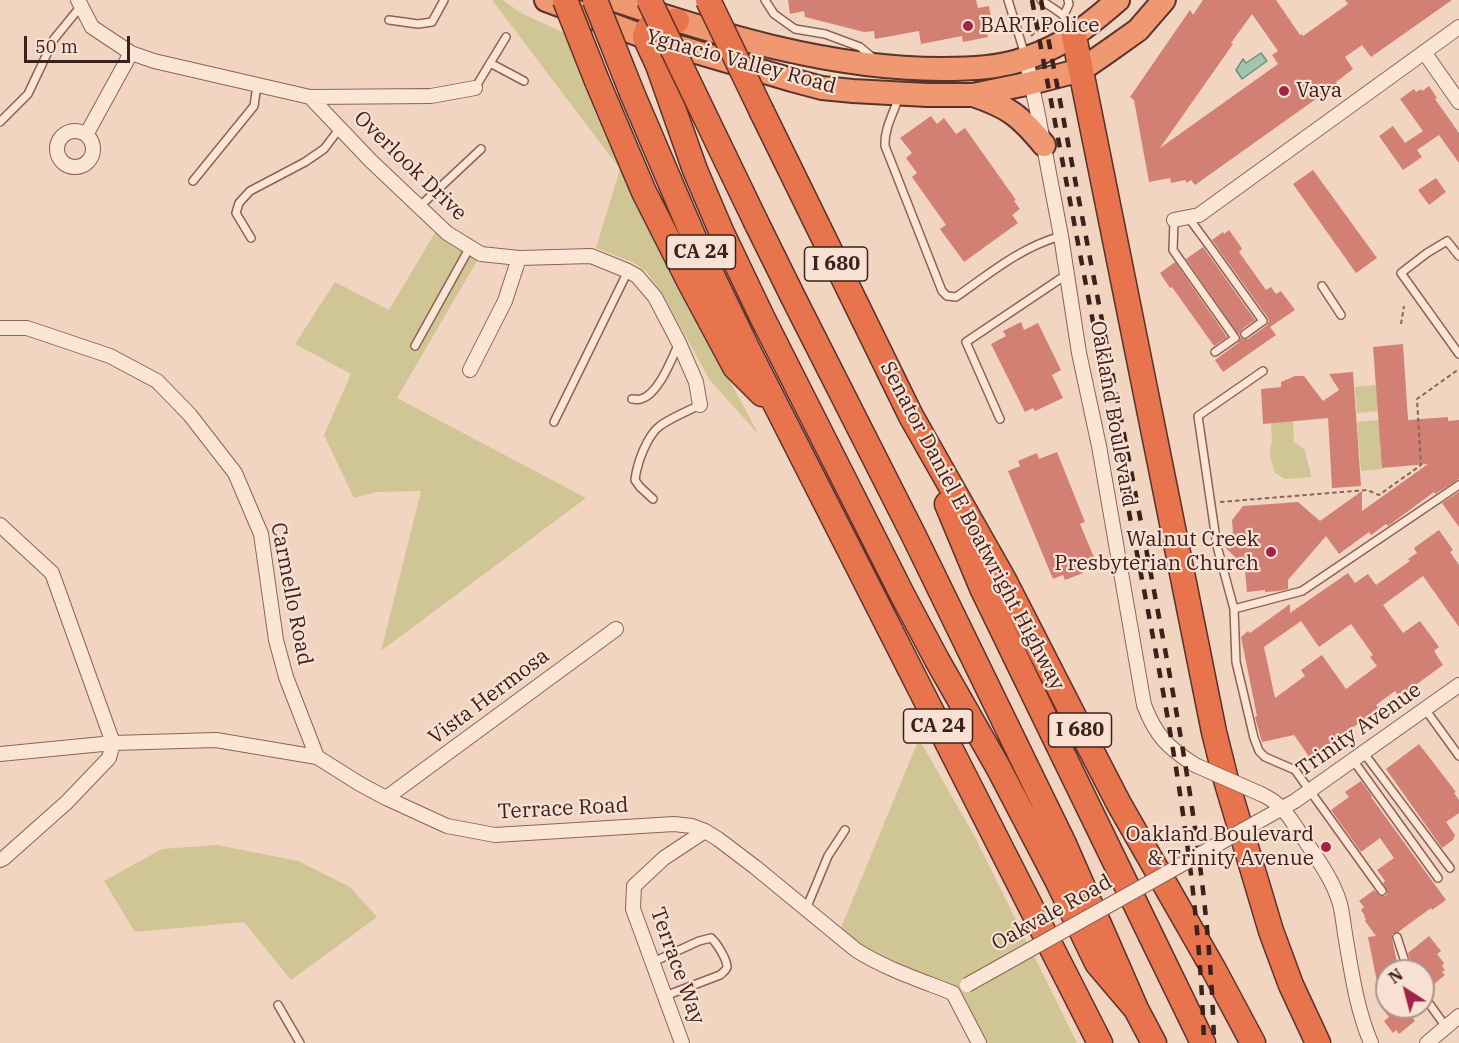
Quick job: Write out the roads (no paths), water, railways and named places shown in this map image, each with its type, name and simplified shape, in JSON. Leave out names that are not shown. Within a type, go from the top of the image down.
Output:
[{"type":"highway","name":"Ygnacio Valley Road","points":[[546,0],[645,37],[822,88],[973,95],[1081,70],[1138,30],[1164,0]]},
{"type":"highway","points":[[565,0],[644,192],[689,281],[735,367],[777,408]]},
{"type":"highway","name":"CA 24","points":[[595,0],[698,247],[777,408],[1100,1043]]},
{"type":"highway","name":"Ygnacio Valley Road","points":[[615,0],[677,21],[797,53],[882,66],[925,69],[995,67],[1026,59],[1048,50],[1069,26],[1118,0]]},
{"type":"highway","name":"I 680","points":[[649,0],[799,310],[914,536],[1064,844],[1136,1009],[1154,1043]]},
{"type":"highway","name":"Senator Daniel E Boatwright Highway","points":[[708,0],[911,416],[1004,580],[1100,767],[1253,1043]]},
{"type":"highway","points":[[677,21],[653,23],[645,37],[658,65],[683,139],[704,191],[748,289],[920,628],[998,767],[1097,963],[1136,1009]]},
{"type":"highway","points":[[1069,26],[1081,70],[1214,732],[1270,931],[1291,985],[1318,1043]]},
{"type":"highway","points":[[973,95],[992,102],[1019,117],[1044,145]]},
{"type":"highway","points":[[911,416],[982,588],[1203,1043]]},
{"type":"highway","points":[[1214,732],[1224,804],[1240,884],[1276,991],[1299,1043]]},
{"type":"street","points":[[80,3],[92,27],[131,53],[154,61],[310,97],[431,96],[475,88]]},
{"type":"street","points":[[1181,219],[1199,215],[1459,27]]},
{"type":"street","points":[[1424,52],[1459,102]]},
{"type":"street","points":[[86,135],[131,53]]},
{"type":"street","name":"Oakland Boulevard","points":[[1026,59],[1068,274],[1079,353],[1099,446],[1144,705],[1159,735],[1174,750],[1195,765],[1270,798],[1284,808],[1321,864],[1340,904],[1355,993],[1371,1043]]},
{"type":"street","name":"Overlook Drive","points":[[310,97],[371,161],[447,233],[481,254],[519,258],[591,256],[637,276],[655,297],[679,343],[696,382],[700,405]]},
{"type":"street","points":[[470,370],[505,301],[519,258]]},
{"type":"street","name":"Carmello Road","points":[[0,328],[27,328],[58,338],[110,356],[156,381],[190,416],[235,473],[261,534],[276,639],[286,677],[317,757]]},
{"type":"street","points":[[0,525],[52,573],[113,743],[109,758],[67,802],[0,860]]},
{"type":"street","name":"Vista Hermosa","points":[[386,798],[616,629]]},
{"type":"street","name":"Trinity Avenue","points":[[1284,808],[1459,685]]},
{"type":"street","name":"Terrace Road","points":[[0,754],[113,743],[216,740],[317,757],[386,798],[447,826],[495,835],[674,824],[692,826],[705,831],[755,867],[856,950],[872,960],[953,993]]},
{"type":"street","name":"Oakvale Road","points":[[953,993],[1284,808]]},
{"type":"street","name":"Terrace Way","points":[[682,1043],[633,909],[634,886],[664,858],[705,831]]},
{"type":"street","points":[[953,993],[979,1043]]},
{"type":"street","points":[[1427,1043],[1459,1016]]},
{"type":"lane","points":[[389,20],[418,24],[432,22],[444,0]]},
{"type":"lane","points":[[767,0],[774,14],[795,29],[825,34],[861,47],[882,66]]},
{"type":"lane","points":[[1008,0],[1026,59]]},
{"type":"lane","points":[[1041,0],[1069,26]]},
{"type":"lane","points":[[1068,0],[1069,26]]},
{"type":"lane","points":[[0,122],[28,94],[54,39],[80,3]]},
{"type":"lane","points":[[475,88],[506,37]]},
{"type":"lane","points":[[490,63],[524,81]]},
{"type":"lane","points":[[194,181],[254,106],[257,85]]},
{"type":"lane","points":[[899,93],[884,136],[885,146],[942,291],[946,296],[956,297],[1012,257],[1061,236]]},
{"type":"lane","points":[[251,238],[236,213],[239,202],[250,191],[305,162],[324,149],[340,128]]},
{"type":"lane","points":[[419,207],[481,149]]},
{"type":"lane","points":[[1215,352],[1235,338],[1173,250],[1181,219],[1208,244],[1263,321],[1245,334]]},
{"type":"lane","points":[[1459,256],[1447,241],[1401,273],[1459,354]]},
{"type":"lane","points":[[415,346],[470,247]]},
{"type":"lane","points":[[554,422],[628,271]]},
{"type":"lane","points":[[1000,418],[966,342],[1068,274]]},
{"type":"lane","points":[[1322,286],[1341,315]]},
{"type":"lane","points":[[632,399],[642,399],[655,389],[679,343]]},
{"type":"lane","points":[[1263,371],[1198,416],[1217,546],[1234,609],[1236,662],[1259,751],[1264,757],[1295,770],[1382,891]]},
{"type":"lane","points":[[653,499],[635,480],[636,467],[643,450],[659,426],[700,405]]},
{"type":"lane","points":[[1234,609],[1302,591],[1459,485]]},
{"type":"lane","points":[[1425,709],[1459,756]]},
{"type":"lane","points":[[1358,756],[1450,868]]},
{"type":"lane","points":[[1358,756],[1438,878]]},
{"type":"lane","points":[[806,909],[828,856],[844,830]]},
{"type":"lane","points":[[1397,937],[1404,959]]},
{"type":"lane","points":[[653,962],[699,941],[711,938],[726,963],[727,968],[720,975],[665,996]]},
{"type":"lane","points":[[278,1005],[300,1043]]},
{"type":"lane","points":[[1435,1012],[1446,1027]]},
{"type":"railway","points":[[1032,0],[1168,720],[1188,848],[1201,978],[1204,1043]]},
{"type":"railway","points":[[1041,0],[1145,543],[1190,792],[1206,917],[1214,1043]]},
{"type":"place","name":"BART Police","points":[[968,26]]},
{"type":"place","name":"Vaya","points":[[1284,91]]},
{"type":"place","name":"Walnut Creek Presbyterian Church","points":[[1271,552]]},
{"type":"place","name":"Oakland Boulevard & Trinity Avenue","points":[[1326,847]]}]
